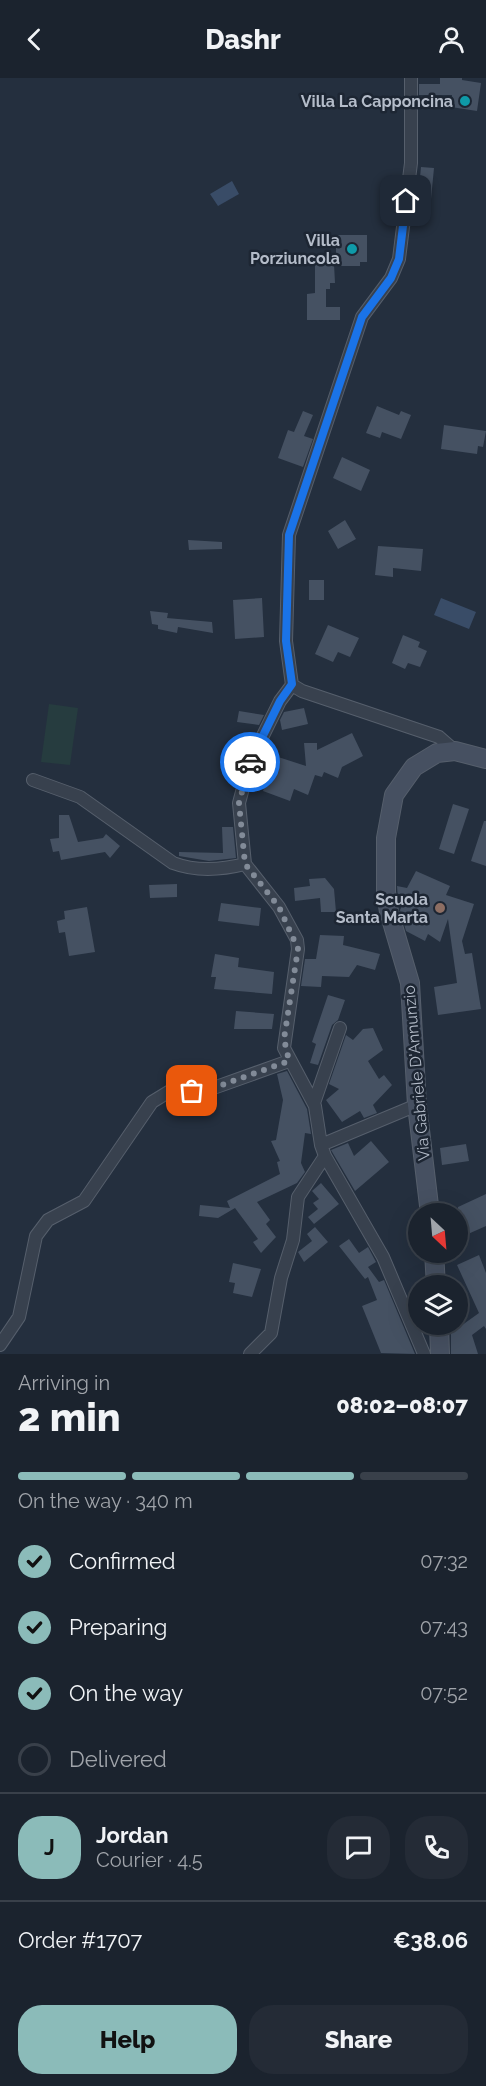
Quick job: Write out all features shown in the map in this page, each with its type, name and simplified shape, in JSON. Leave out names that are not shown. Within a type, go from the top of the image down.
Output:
[{"type":"street","points":[[411,78],[411,163],[399,259],[391,278],[362,317],[289,535],[286,641],[292,684],[280,701],[243,780],[239,803],[245,864],[279,907],[297,940],[296,970],[284,1039],[289,1061],[314,1103],[323,1150],[383,1257],[424,1354]]},
{"type":"street","points":[[292,684],[302,692],[439,737],[455,750],[486,759]]},
{"type":"street","name":"Via Gabriele D'Annunzio","points":[[429,1203],[417,1105],[410,983],[389,912],[386,892],[386,838],[394,795],[414,767],[437,753],[455,750]]},
{"type":"street","points":[[33,780],[89,802],[173,863],[187,868],[222,869],[245,864]]},
{"type":"street","points":[[314,1103],[340,1028]]},
{"type":"street","points":[[0,1346],[19,1317],[36,1236],[48,1220],[84,1201],[152,1102],[170,1092],[205,1091],[289,1061]]},
{"type":"street","points":[[250,1354],[271,1333],[281,1278],[293,1240],[298,1197],[323,1150],[417,1105]]},
{"type":"street","points":[[439,1335],[440,1354]]},
{"type":"green space","points":[[49,704],[78,708],[70,765],[41,762]]},
{"type":"water","points":[[232,181],[239,194],[218,206],[210,194]]},
{"type":"water","points":[[441,598],[476,612],[469,629],[434,615]]},
{"type":"building","name":"Villa La Capponcina","points":[[440,78],[462,78],[462,80],[481,83],[477,111],[451,107],[452,95],[419,95],[419,84],[440,84]]},
{"type":"building","points":[[421,167],[434,168],[431,199],[418,198]]},
{"type":"building","name":"Villa Porziuncola","points":[[336,235],[367,235],[367,262],[360,262],[360,266],[336,266]]},
{"type":"building","points":[[315,264],[334,264],[335,283],[330,283],[330,289],[326,289],[326,307],[340,307],[340,320],[307,320],[307,294],[315,293]]},
{"type":"building","points":[[377,406],[399,415],[401,411],[411,415],[401,439],[382,432],[380,438],[366,433]]},
{"type":"building","points":[[303,411],[313,415],[304,436],[313,439],[303,467],[278,458],[288,430],[294,432]]},
{"type":"building","points":[[444,425],[486,431],[483,447],[478,446],[477,454],[441,449]]},
{"type":"building","points":[[342,457],[370,470],[361,491],[333,478]]},
{"type":"building","points":[[345,520],[356,539],[338,549],[328,531]]},
{"type":"building","points":[[188,540],[222,542],[222,549],[189,550]]},
{"type":"building","points":[[378,546],[423,549],[421,571],[393,568],[393,577],[375,575]]},
{"type":"building","points":[[309,580],[324,580],[324,600],[309,600]]},
{"type":"building","points":[[262,598],[264,637],[235,639],[233,600]]},
{"type":"building","points":[[150,611],[168,613],[167,618],[212,622],[213,633],[178,627],[177,633],[158,629],[158,625],[152,624]]},
{"type":"building","points":[[328,625],[359,638],[350,657],[338,652],[333,662],[315,654]]},
{"type":"building","points":[[403,635],[420,642],[418,647],[427,651],[420,667],[408,663],[405,669],[392,663]]},
{"type":"building","points":[[304,708],[308,724],[282,730],[280,720],[284,712]]},
{"type":"building","points":[[239,711],[264,715],[259,725],[237,722]]},
{"type":"building","points":[[352,733],[363,756],[342,767],[338,778],[324,772],[322,777],[315,775],[308,795],[294,789],[290,801],[263,791],[275,756],[306,766],[304,743],[317,743],[317,750]]},
{"type":"building","points":[[453,804],[469,809],[454,854],[439,849]]},
{"type":"building","points":[[59,815],[69,815],[78,842],[103,838],[106,834],[120,846],[110,858],[105,852],[61,860],[59,851],[53,852],[50,839],[59,838]]},
{"type":"building","points":[[484,821],[486,821],[486,866],[471,861]]},
{"type":"building","points":[[222,827],[233,827],[236,858],[209,861],[179,856],[179,852],[223,853]]},
{"type":"building","points":[[416,871],[450,886],[446,895],[474,904],[462,941],[465,954],[472,953],[481,1009],[438,1015],[434,987],[457,983],[448,919],[440,942],[428,934],[425,941],[406,931],[400,910],[404,902],[398,899],[397,886],[407,888]]},
{"type":"building","points":[[325,878],[334,889],[336,912],[321,912],[320,898],[295,901],[294,888],[310,886],[309,879]]},
{"type":"building","points":[[177,884],[177,897],[150,898],[149,885]]},
{"type":"building","points":[[221,903],[261,908],[259,926],[218,921]]},
{"type":"building","points":[[87,907],[95,952],[69,956],[65,932],[59,933],[57,921],[65,919],[64,911]]},
{"type":"building","points":[[320,935],[344,936],[343,945],[380,954],[375,970],[357,965],[349,977],[322,976],[321,987],[301,986],[305,959],[316,959]]},
{"type":"building","points":[[215,954],[239,958],[238,967],[274,972],[272,994],[214,989],[216,977],[211,977]]},
{"type":"building","points":[[328,995],[345,1000],[338,1020],[332,1025],[318,1065],[310,1063],[316,1044],[312,1042]]},
{"type":"building","points":[[236,1011],[274,1014],[272,1029],[234,1029]]},
{"type":"building","points":[[373,1028],[383,1050],[368,1061],[379,1079],[384,1075],[392,1085],[373,1105],[377,1113],[364,1118],[360,1111],[342,1122],[326,1100],[339,1089],[329,1084],[346,1035],[353,1040],[363,1029]]},
{"type":"building","points":[[287,1071],[307,1109],[311,1134],[305,1133],[301,1163],[305,1172],[297,1183],[257,1202],[270,1220],[266,1224],[276,1237],[261,1253],[253,1242],[258,1239],[235,1208],[218,1218],[199,1216],[200,1205],[230,1208],[227,1201],[280,1174],[277,1162],[280,1161],[271,1141],[276,1140],[283,1100],[277,1074]]},
{"type":"building","points":[[371,1141],[389,1162],[355,1191],[331,1150],[348,1143],[354,1156]]},
{"type":"building","points":[[466,1144],[469,1161],[442,1165],[440,1148]]},
{"type":"building","points":[[321,1183],[339,1204],[314,1224],[308,1217],[318,1209],[313,1203],[319,1199],[312,1191]]},
{"type":"building","points":[[486,1194],[486,1226],[468,1234],[468,1203]]},
{"type":"building","points":[[315,1227],[328,1242],[304,1262],[298,1252],[312,1241],[307,1234]]},
{"type":"building","points":[[349,1239],[359,1253],[368,1247],[376,1262],[368,1267],[379,1282],[384,1280],[415,1354],[381,1353],[362,1306],[377,1300],[368,1277],[365,1279],[339,1246]]},
{"type":"building","points":[[479,1255],[486,1273],[486,1329],[484,1326],[472,1335],[478,1354],[451,1354],[451,1335],[468,1335],[468,1321],[479,1313],[468,1289],[468,1275],[462,1275],[457,1265],[468,1263],[468,1260]]},
{"type":"building","points":[[233,1263],[261,1269],[252,1297],[233,1293],[235,1283],[229,1282]]},
{"type":"way so far","points":[[192,1091],[205,1091],[289,1061],[284,1048],[284,1039],[293,990],[297,940],[279,907],[245,864],[239,803],[243,780],[250,762]]},
{"type":"place","name":"Villa La Capponcina","points":[[465,101]]},
{"type":"place","name":"Villa Porziuncola","points":[[352,249]]},
{"type":"place","name":"Scuola Santa Marta","points":[[440,908]]},
{"type":"route","points":[[250,762],[280,701],[292,684],[289,676],[286,641],[289,535],[362,317],[391,278],[399,259],[406,201]]}]
